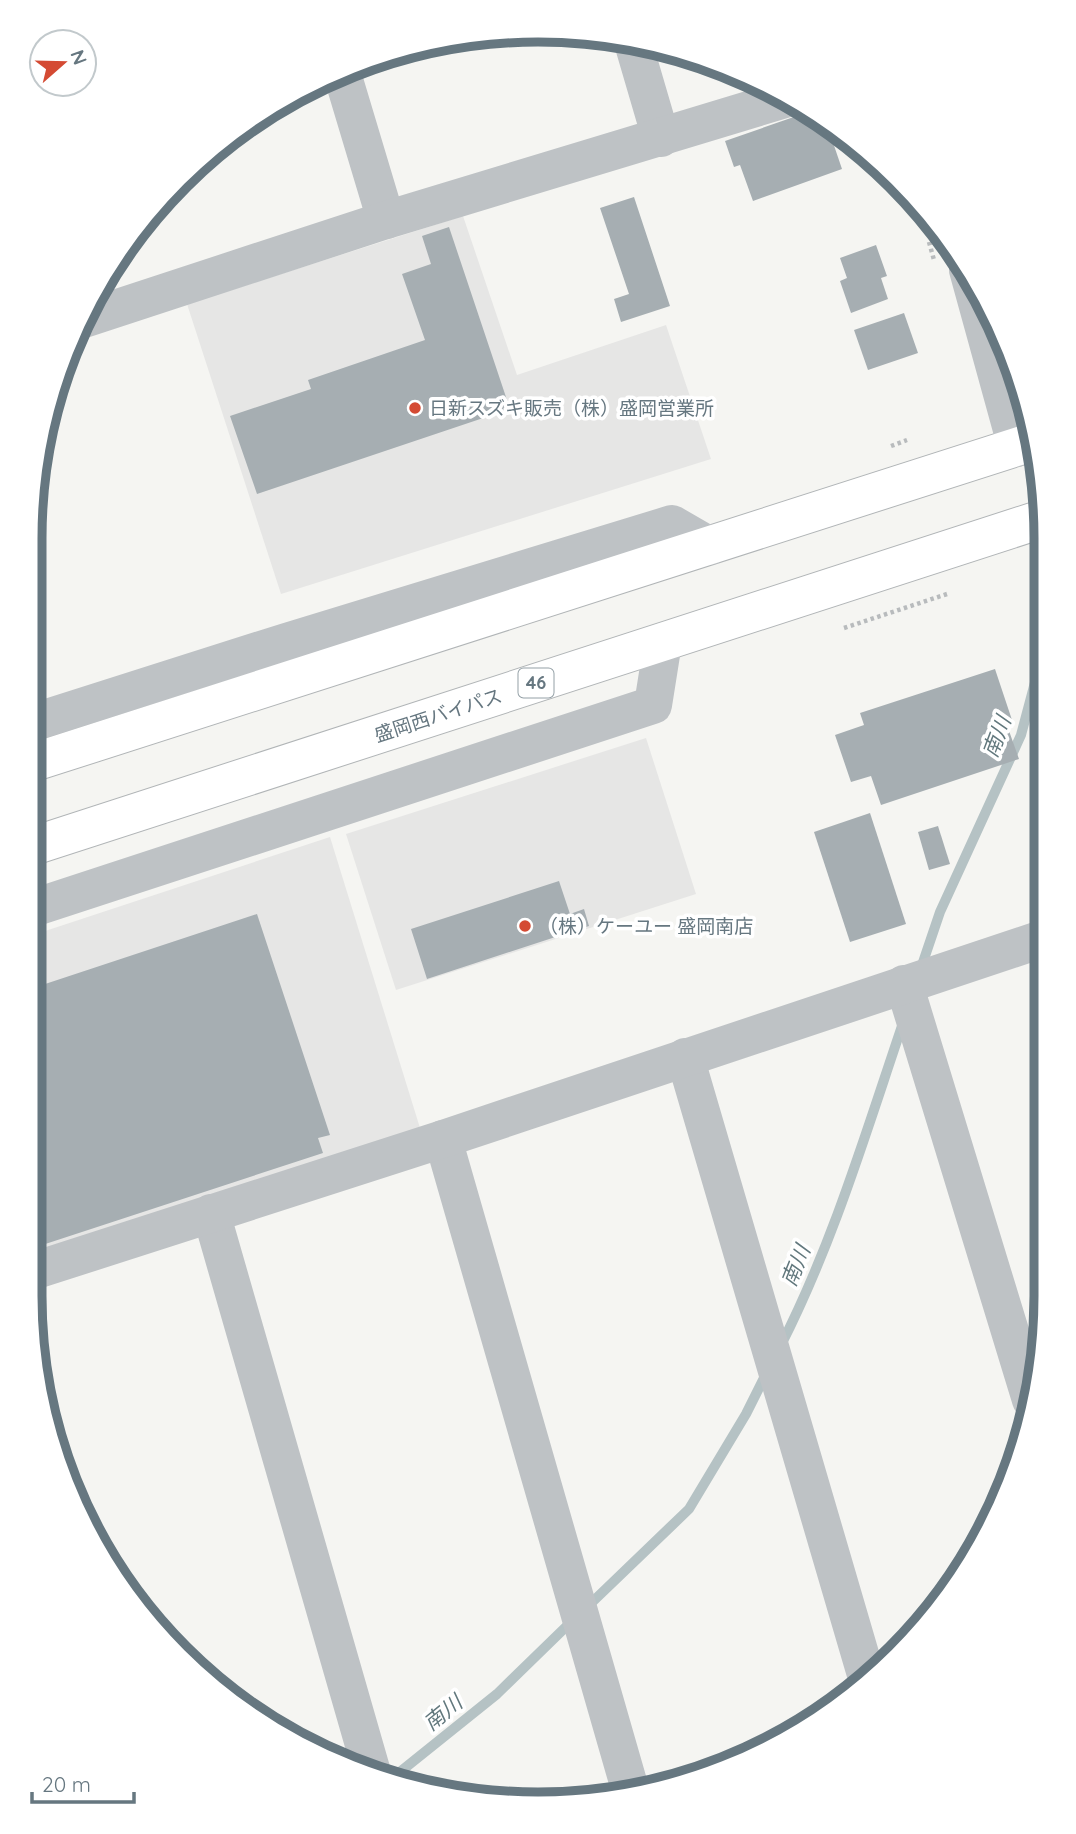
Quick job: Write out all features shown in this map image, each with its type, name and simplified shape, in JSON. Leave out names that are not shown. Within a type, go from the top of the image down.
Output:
[{"type":"highway","points":[[42,759],[1025,445]]},
{"type":"highway","name":"盛岡西バイパス","points":[[42,843],[663,642],[1034,526]]},
{"type":"street","points":[[636,52],[661,138]]},
{"type":"street","points":[[344,82],[386,220]]},
{"type":"street","points":[[95,314],[386,220],[775,102]]},
{"type":"street","points":[[988,330],[1023,435]]},
{"type":"street","points":[[42,720],[673,524],[710,546]]},
{"type":"street","points":[[42,905],[653,705],[663,642]]},
{"type":"street","points":[[42,1268],[443,1139],[1034,942]]},
{"type":"street","points":[[904,984],[1026,1383]]},
{"type":"street","points":[[685,1057],[864,1669]]},
{"type":"street","points":[[443,1139],[628,1783]]},
{"type":"street","points":[[211,1213],[369,1762]]},
{"type":"path","points":[[844,628],[947,594]]},
{"type":"shaded area","points":[[463,216],[517,375],[666,325],[711,459],[281,594],[187,304]]},
{"type":"shaded area","points":[[646,738],[696,894],[396,990],[346,834]]},
{"type":"shaded area","points":[[330,837],[420,1128],[42,1251],[42,932]]},
{"type":"building","points":[[798,116],[831,138],[842,169],[753,201],[740,165],[734,167],[725,141]]},
{"type":"building","points":[[634,197],[670,306],[621,322],[614,299],[629,294],[600,208]]},
{"type":"building","points":[[449,227],[510,409],[257,494],[230,416],[311,389],[308,380],[425,340],[402,274],[431,264],[422,236]]},
{"type":"building","points":[[876,245],[887,276],[881,278],[888,299],[851,313],[840,281],[847,278],[840,258]]},
{"type":"building","points":[[904,313],[918,353],[868,370],[854,330]]},
{"type":"building","points":[[995,669],[1014,726],[1008,728],[1019,759],[881,805],[871,776],[851,782],[835,735],[864,725],[860,713]]},
{"type":"building","points":[[870,813],[906,924],[850,942],[814,832]]},
{"type":"building","points":[[938,826],[950,864],[929,870],[918,832]]},
{"type":"building","points":[[559,881],[570,914],[584,909],[589,926],[427,979],[411,929]]},
{"type":"building","points":[[257,914],[330,1135],[318,1138],[323,1153],[42,1245],[42,985]]},
{"type":"waterway","name":"南川","points":[[920,971],[940,912],[1021,735],[1034,686]]},
{"type":"waterway","name":"南川","points":[[781,1345],[833,1227],[903,1023]]},
{"type":"waterway","name":"南川","points":[[585,1609],[689,1509],[746,1414],[767,1372]]},
{"type":"waterway","name":"南川","points":[[400,1772],[497,1694],[573,1620]]},
{"type":"place","name":"日新スズキ販売（株）盛岡営業所","points":[[415,408]]},
{"type":"place","name":"（株）ケーユー 盛岡南店","points":[[525,926]]}]
